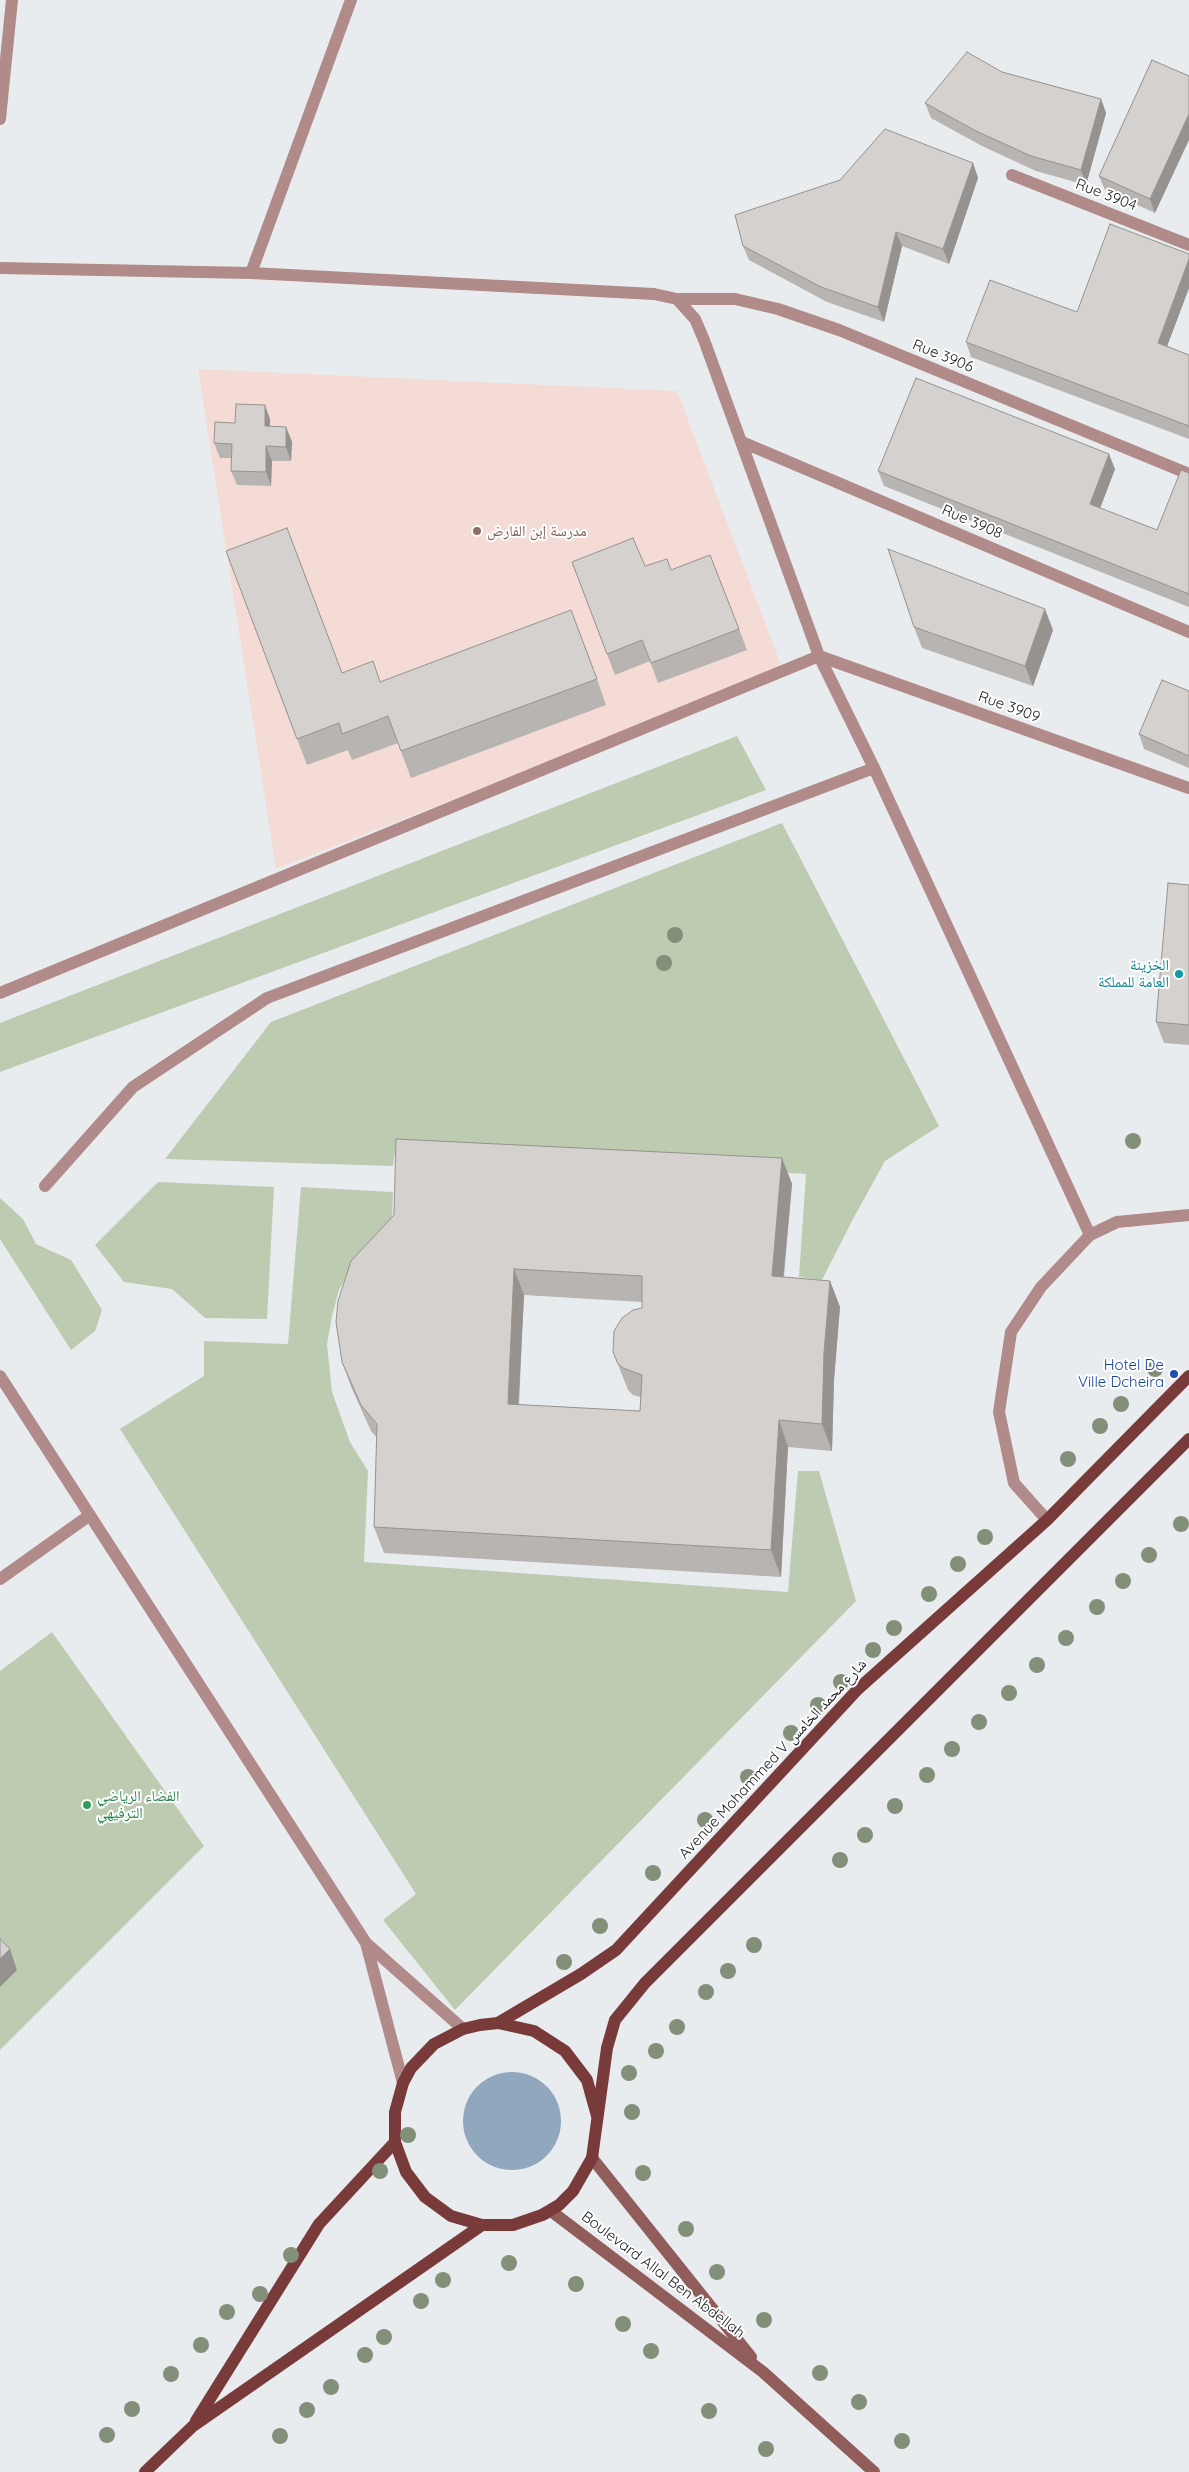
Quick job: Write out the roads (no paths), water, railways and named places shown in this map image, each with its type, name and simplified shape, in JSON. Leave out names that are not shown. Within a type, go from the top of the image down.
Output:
[{"type":"main road","name":"Avenue Mohammed V شارع محمد الخامس","points":[[498,2024],[581,1974],[616,1950],[858,1689],[1047,1520],[1189,1376]]},
{"type":"main road","points":[[597,2116],[587,2080],[565,2051],[534,2031],[498,2024],[463,2029],[434,2044],[411,2068],[403,2083],[395,2112],[395,2142],[406,2172],[425,2197],[451,2216],[482,2225],[513,2224],[542,2215],[559,2204],[573,2191],[592,2158],[607,2048],[615,2020],[644,1983],[1189,1439]]},
{"type":"main road","points":[[193,2426],[319,2224],[395,2142]]},
{"type":"main road","points":[[145,2472],[193,2426],[482,2225]]},
{"type":"street","points":[[0,119],[12,0]]},
{"type":"street","points":[[252,273],[352,0]]},
{"type":"street","name":"Rue 3904","points":[[1012,175],[1189,245]]},
{"type":"street","name":"Rue 3906","points":[[0,268],[252,273],[654,294],[678,299],[735,299],[778,309],[839,330],[1189,474]]},
{"type":"street","points":[[678,299],[695,319],[742,442],[819,656],[874,768],[1090,1235]]},
{"type":"street","name":"Rue 3908","points":[[742,442],[1189,632]]},
{"type":"street","points":[[0,993],[819,656]]},
{"type":"street","name":"Rue 3909","points":[[819,656],[1189,788]]},
{"type":"street","points":[[45,1186],[133,1087],[267,998],[874,768]]},
{"type":"street","points":[[1047,1520],[1014,1483],[999,1412],[1011,1332],[1041,1287],[1090,1235],[1117,1222],[1189,1215]]},
{"type":"street","points":[[0,1376],[366,1943],[463,2029]]},
{"type":"street","points":[[0,1579],[90,1515]]},
{"type":"street","points":[[366,1943],[403,2083]]},
{"type":"street","name":"Boulevard Allal Ben Abdellah","points":[[592,2158],[763,2372]]},
{"type":"street","name":"Boulevard Allal Ben Abdellah","points":[[542,2215],[551,2210],[763,2372],[874,2472]]},
{"type":"water","points":[[512,2072],[531,2076],[547,2086],[557,2102],[561,2121],[557,2140],[547,2156],[531,2166],[512,2170],[493,2166],[477,2156],[467,2140],[463,2121],[467,2102],[477,2086],[493,2076]]},
{"type":"place","name":"مدرسة إبن الفارض","points":[[477,531]]},
{"type":"place","name":"الخزينة العامة للمملكة","points":[[1179,974]]},
{"type":"place","name":"Hotel De Ville Dcheira","points":[[1174,1374]]},
{"type":"place","name":"الفضاء الرياضي الترفيهي","points":[[87,1805]]}]
